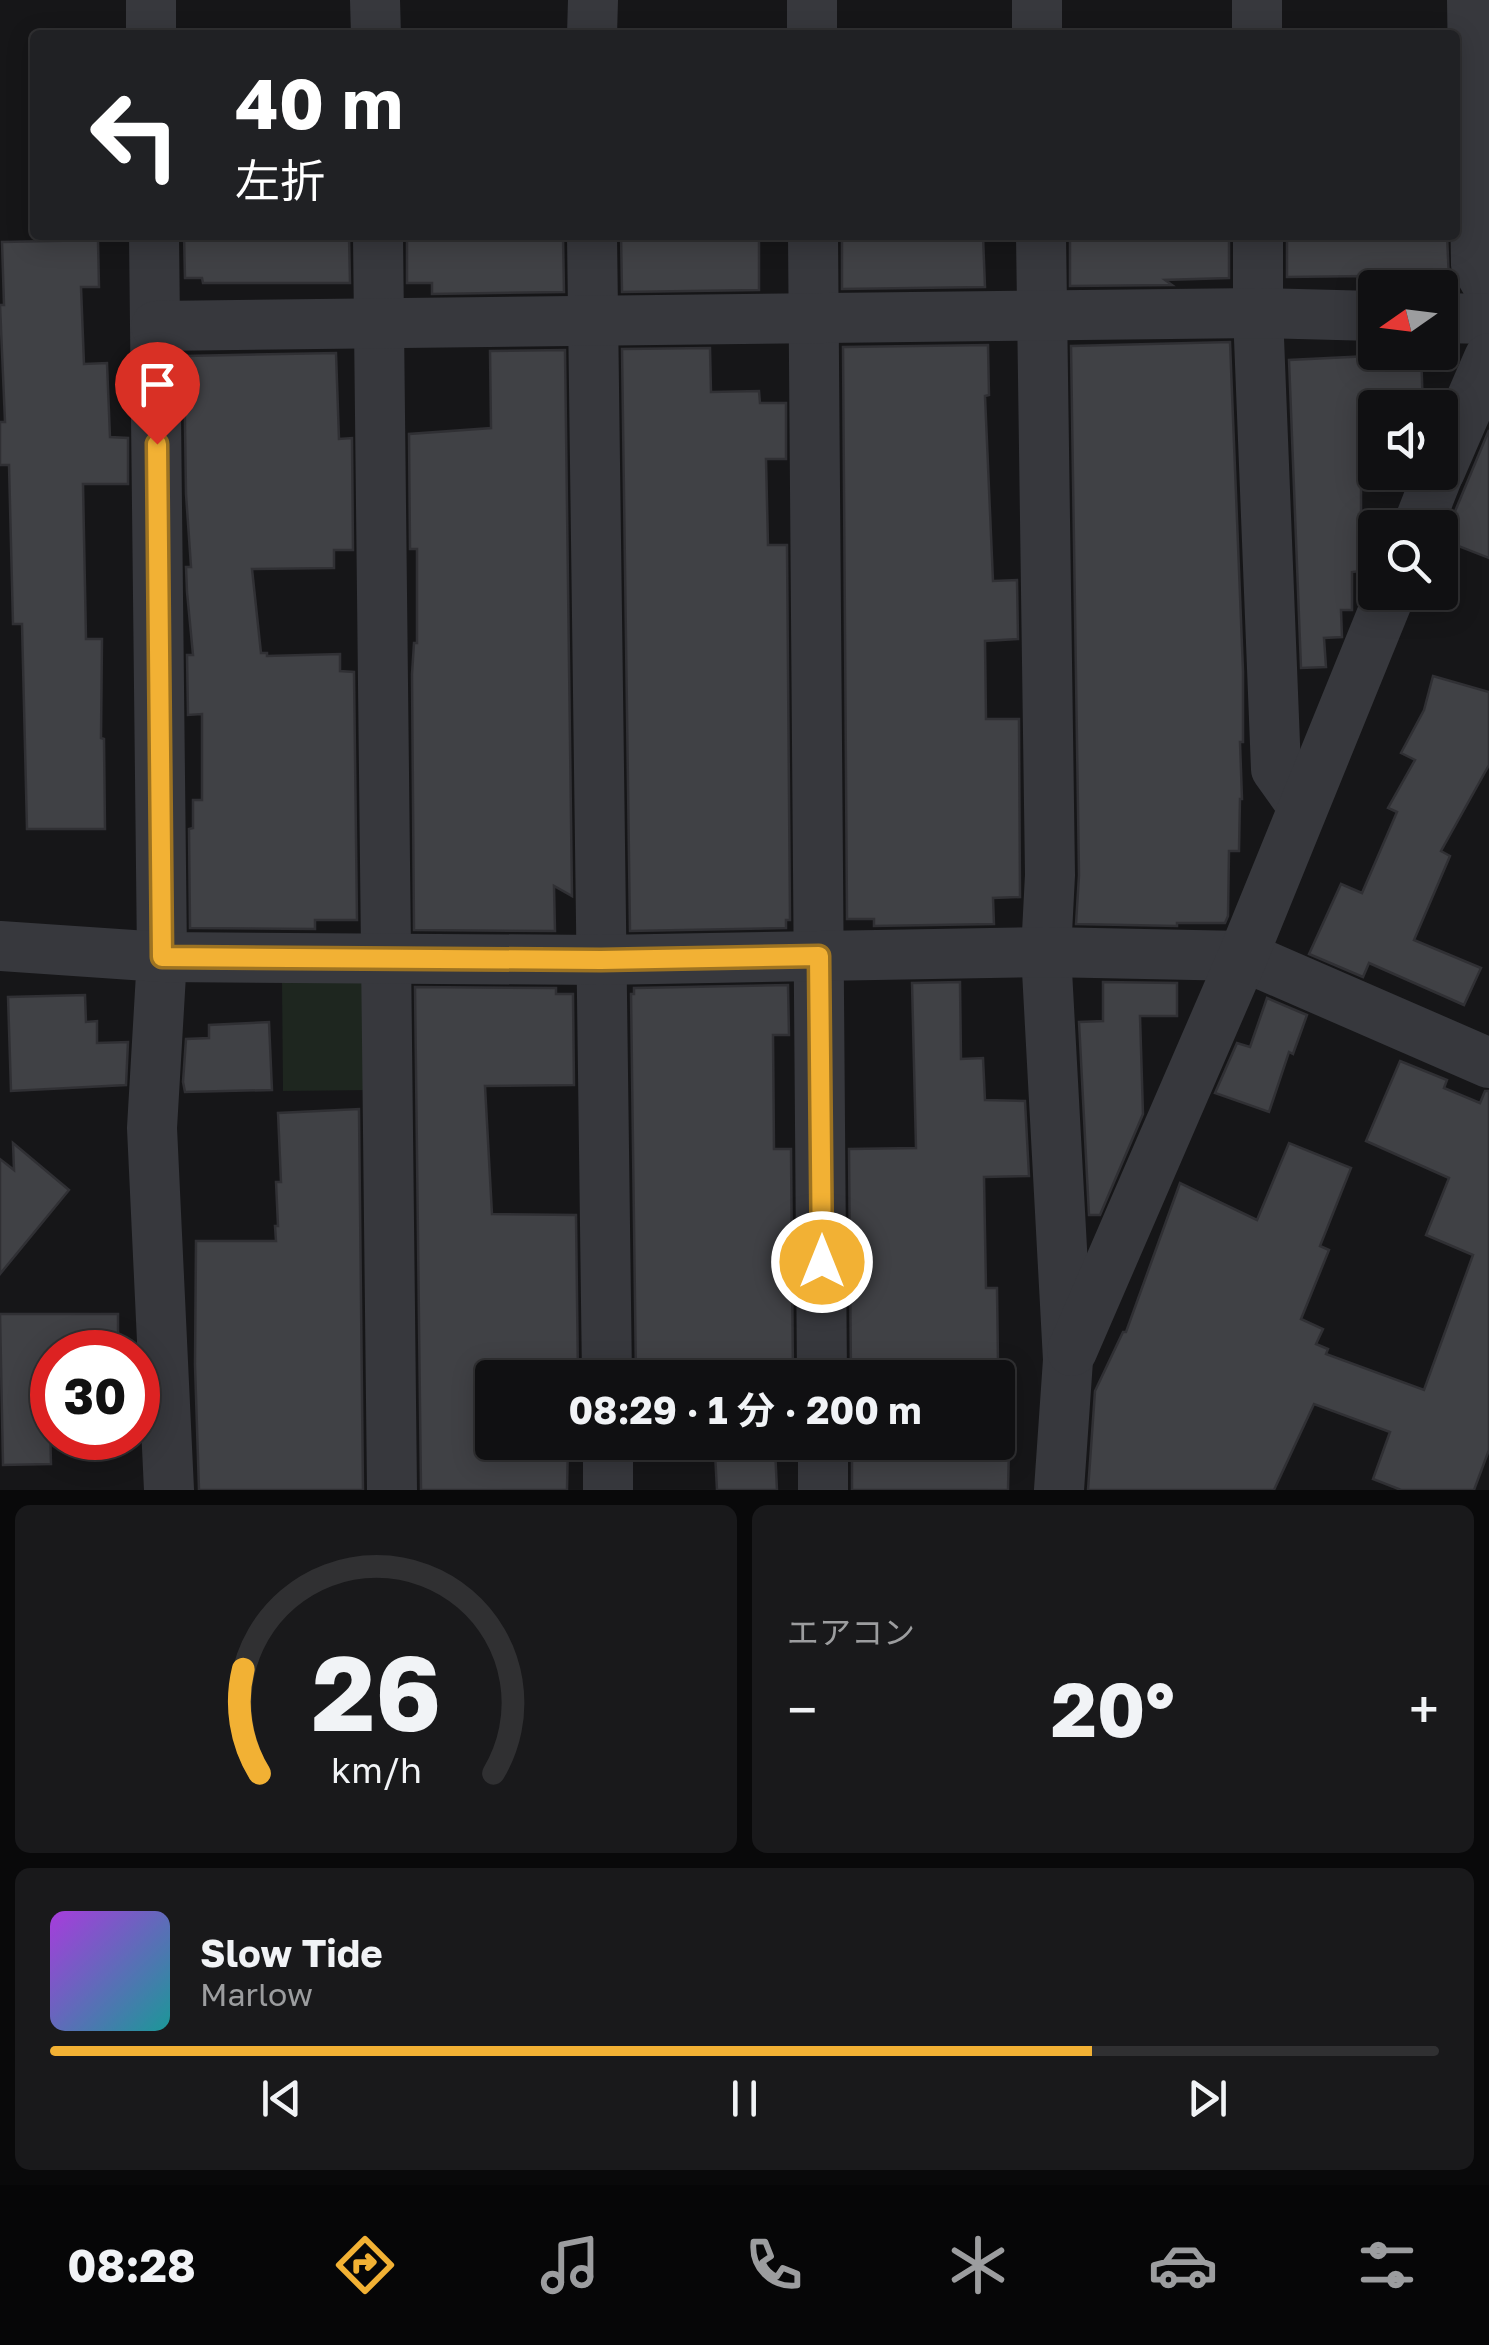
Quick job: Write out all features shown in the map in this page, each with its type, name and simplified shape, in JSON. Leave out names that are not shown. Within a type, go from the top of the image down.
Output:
[{"type":"street","points":[[151,0],[151,30]]},
{"type":"street","points":[[375,0],[376,30]]},
{"type":"street","points":[[592,0],[592,30]]},
{"type":"street","points":[[812,0],[812,30]]},
{"type":"street","points":[[1037,0],[1038,30]]},
{"type":"street","points":[[1256,0],[1257,30]]},
{"type":"street","points":[[1472,0],[1476,265],[1489,288]]},
{"type":"street","points":[[154,240],[162,957],[152,1128],[169,1490]]},
{"type":"street","points":[[378,240],[392,1490]]},
{"type":"street","points":[[592,240],[607,1360]]},
{"type":"street","points":[[814,240],[822,1360]]},
{"type":"street","points":[[1041,240],[1050,875],[1046,952],[1068,1360],[1059,1490]]},
{"type":"street","points":[[1258,240],[1276,769],[1303,807]]},
{"type":"street","points":[[156,326],[1258,313],[1358,316]]},
{"type":"street","points":[[1458,318],[1489,319]]},
{"type":"street","points":[[1458,430],[1489,358]]},
{"type":"street","points":[[1068,1360],[1243,956],[1383,610]]},
{"type":"street","points":[[0,946],[162,957],[601,960],[1046,952],[1243,956],[1489,1063]]},
{"type":"street","points":[[608,1460],[608,1490]]},
{"type":"street","points":[[823,1460],[823,1490]]},
{"type":"shaded area","points":[[373,980],[374,1090],[283,1091],[282,981]]},
{"type":"building","points":[[98,240],[99,287],[81,287],[84,364],[107,363],[110,437],[128,438],[128,484],[83,484],[86,639],[102,639],[105,829],[27,829],[22,624],[13,624],[9,465],[0,465],[0,422],[5,422],[0,305],[4,305],[2,242]]},
{"type":"building","points":[[184,240],[349,240],[350,283],[203,283],[202,278],[185,278]]},
{"type":"building","points":[[407,240],[563,240],[564,292],[432,294],[432,283],[407,283]]},
{"type":"building","points":[[621,240],[759,240],[759,290],[622,292]]},
{"type":"building","points":[[842,240],[983,240],[985,287],[842,289]]},
{"type":"building","points":[[1070,240],[1229,240],[1229,278],[1165,280],[1172,285],[1070,286]]},
{"type":"building","points":[[1287,240],[1447,240],[1449,270],[1358,270],[1358,276],[1287,277]]},
{"type":"building","points":[[1230,342],[1243,742],[1239,851],[1229,851],[1228,916],[1225,923],[1177,926],[1076,924],[1079,875],[1071,346]]},
{"type":"building","points":[[988,345],[989,395],[985,396],[993,581],[1017,580],[1018,639],[985,641],[986,719],[1019,719],[1020,897],[993,898],[994,924],[874,926],[874,919],[847,919],[843,347]]},
{"type":"building","points":[[710,348],[711,392],[759,391],[760,403],[786,403],[786,459],[766,459],[768,545],[787,545],[790,920],[786,920],[786,928],[630,931],[622,349]]},
{"type":"building","points":[[565,350],[572,896],[554,886],[555,931],[414,930],[412,674],[417,643],[417,549],[410,549],[409,434],[491,428],[490,351]]},
{"type":"building","points":[[336,353],[339,439],[352,438],[353,550],[334,550],[334,568],[252,569],[261,653],[340,654],[340,671],[354,672],[357,920],[315,920],[315,929],[190,928],[189,829],[193,828],[193,800],[202,800],[202,714],[188,715],[187,655],[193,655],[186,567],[191,567],[184,356]]},
{"type":"building","points":[[1358,357],[1358,370],[1422,370],[1422,390],[1358,390],[1358,571],[1352,572],[1352,610],[1341,610],[1342,637],[1324,638],[1326,667],[1301,668],[1289,360]]},
{"type":"building","points":[[1489,430],[1489,558],[1458,546],[1456,510]]},
{"type":"building","points":[[1433,676],[1489,692],[1489,765],[1441,851],[1450,856],[1414,940],[1481,968],[1464,1005],[1369,963],[1363,977],[1309,954],[1341,884],[1362,893],[1397,812],[1388,808],[1415,760],[1401,753],[1424,710]]},
{"type":"building","points":[[960,982],[961,1059],[983,1058],[985,1100],[1025,1101],[1029,1176],[984,1177],[986,1288],[997,1288],[998,1360],[851,1360],[849,1149],[916,1148],[912,983]]},
{"type":"building","points":[[1103,982],[1177,983],[1177,1016],[1140,1016],[1143,1114],[1100,1215],[1089,1215],[1079,1022],[1103,1021]]},
{"type":"building","points":[[788,985],[789,1035],[773,1035],[774,1149],[791,1149],[793,1360],[636,1360],[631,994],[634,988]]},
{"type":"building","points":[[415,987],[556,988],[556,994],[573,994],[574,1085],[485,1086],[492,1214],[576,1215],[578,1360],[475,1360],[475,1460],[568,1460],[567,1490],[421,1490]]},
{"type":"building","points":[[85,995],[86,1022],[97,1021],[97,1043],[128,1042],[126,1085],[11,1091],[8,997]]},
{"type":"building","points":[[1267,998],[1307,1015],[1293,1054],[1289,1052],[1269,1112],[1215,1093],[1237,1043],[1250,1047]]},
{"type":"building","points":[[269,1022],[272,1090],[185,1092],[186,1039],[209,1038],[209,1025]]},
{"type":"building","points":[[1400,1061],[1447,1080],[1444,1088],[1480,1103],[1485,1091],[1489,1091],[1489,1450],[1474,1490],[1401,1490],[1373,1479],[1390,1432],[1314,1404],[1274,1490],[1088,1490],[1095,1391],[1126,1332],[1180,1183],[1257,1220],[1289,1143],[1351,1168],[1320,1246],[1329,1250],[1301,1319],[1323,1329],[1316,1344],[1328,1349],[1326,1354],[1424,1390],[1473,1255],[1426,1235],[1449,1178],[1366,1141]]},
{"type":"building","points":[[359,1109],[363,1490],[199,1490],[196,1241],[276,1241],[276,1182],[281,1182],[278,1113]]},
{"type":"building","points":[[13,1143],[69,1190],[0,1274],[0,1159],[14,1170]]},
{"type":"building","points":[[0,1314],[118,1314],[118,1330],[30,1330],[30,1460],[51,1460],[51,1464],[3,1465]]},
{"type":"building","points":[[715,1460],[776,1460],[777,1490],[717,1490]]},
{"type":"building","points":[[852,1460],[1009,1460],[1008,1490],[852,1490]]},
{"type":"route","points":[[157,444],[162,957],[601,960],[819,956],[822,1262]]}]
